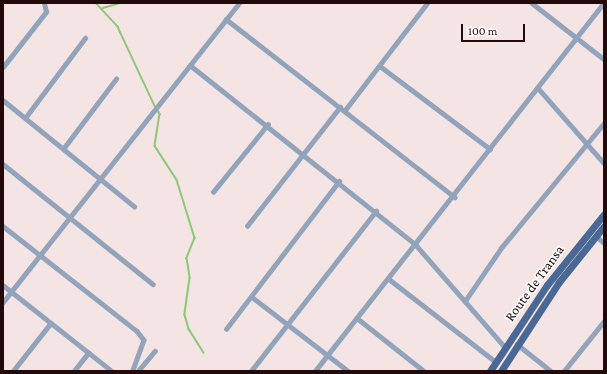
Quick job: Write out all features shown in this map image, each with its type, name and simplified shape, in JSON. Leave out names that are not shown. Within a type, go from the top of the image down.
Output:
[{"type":"main road","name":"Route de Transa","points":[[490,371],[547,285],[604,214]]},
{"type":"main road","name":"Route de Transa","points":[[501,371],[559,282],[604,226]]},
{"type":"street","points":[[3,67],[46,12],[44,3]]},
{"type":"street","points":[[3,302],[239,3]]},
{"type":"street","points":[[345,110],[427,3]]},
{"type":"street","points":[[532,3],[604,59]]},
{"type":"street","points":[[315,371],[455,196],[576,37],[604,3]]},
{"type":"street","points":[[226,18],[455,196]]},
{"type":"street","points":[[25,118],[85,38]]},
{"type":"street","points":[[190,65],[268,124],[416,245],[505,347]]},
{"type":"street","points":[[380,66],[490,149]]},
{"type":"street","points":[[63,148],[116,79]]},
{"type":"street","points":[[538,88],[604,163]]},
{"type":"street","points":[[3,100],[134,206]]},
{"type":"street","points":[[247,226],[340,107]]},
{"type":"street","points":[[465,301],[501,248],[604,123]]},
{"type":"street","points":[[213,192],[268,124]]},
{"type":"street","points":[[3,164],[153,284]]},
{"type":"street","points":[[226,329],[252,297],[339,181]]},
{"type":"street","points":[[259,371],[252,370],[376,211]]},
{"type":"street","points":[[3,226],[144,340],[133,371]]},
{"type":"street","points":[[596,236],[604,242]]},
{"type":"street","points":[[388,280],[496,362]]},
{"type":"street","points":[[3,285],[50,324],[112,371]]},
{"type":"street","points":[[252,297],[348,371]]},
{"type":"street","points":[[357,318],[424,371]]},
{"type":"street","points":[[564,371],[604,321]]},
{"type":"street","points":[[13,371],[50,324]]},
{"type":"street","points":[[518,344],[551,371]]},
{"type":"street","points":[[138,371],[155,351]]},
{"type":"street","points":[[74,371],[88,353]]},
{"type":"waterway","points":[[96,3],[118,27],[155,106]]},
{"type":"waterway","points":[[103,8],[121,3]]},
{"type":"waterway","points":[[157,109],[160,114],[155,146],[177,180],[195,238],[187,258],[190,278],[185,315],[189,329],[204,353]]}]
